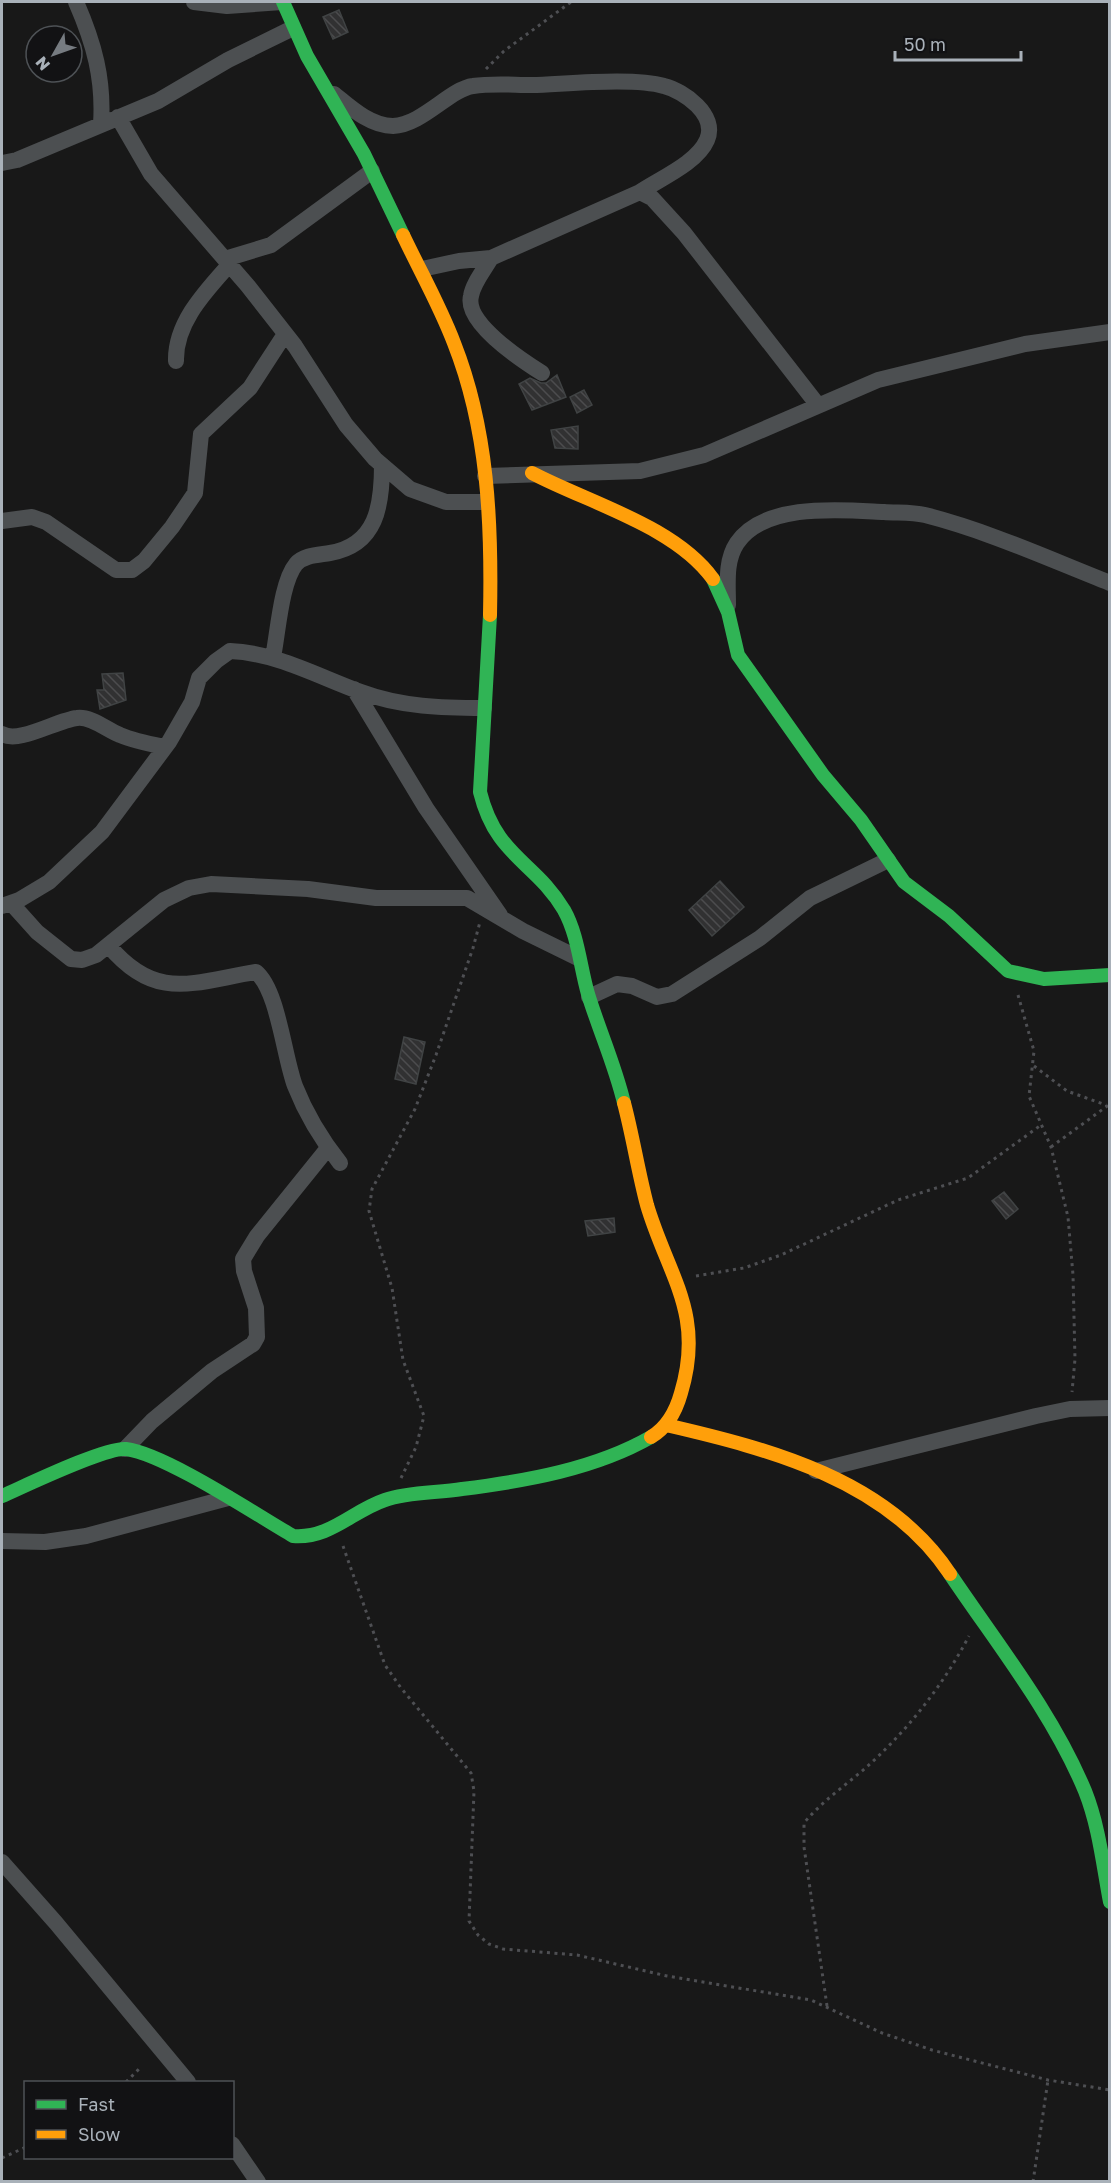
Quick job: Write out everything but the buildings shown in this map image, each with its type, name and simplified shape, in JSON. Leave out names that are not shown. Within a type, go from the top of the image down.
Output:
[{"type":"street","points":[[76,2],[95,52],[103,92],[101,124]]},
{"type":"street","points":[[125,1449],[155,1459],[293,1536],[304,1539],[335,1526],[386,1499],[512,1482],[577,1467],[646,1440],[666,1425],[681,1393],[689,1347],[687,1313],[677,1278],[655,1229],[640,1178],[619,1082],[589,997],[565,912],[548,887],[514,857],[496,836],[486,814],[480,792],[484,708],[491,645],[485,476],[483,438],[460,358],[422,270],[372,171],[293,28],[283,2],[227,6],[194,2]]},
{"type":"street","points":[[2,163],[17,160],[158,101],[228,60],[293,28]]},
{"type":"street","points":[[327,89],[374,122],[390,126],[403,125],[471,86],[662,85],[684,92],[701,110],[709,135],[702,152],[640,192],[491,258],[459,261],[422,270]]},
{"type":"street","points":[[118,117],[151,174],[285,334],[346,425],[382,465],[410,489],[446,502],[486,502]]},
{"type":"street","points":[[176,361],[176,350],[182,327],[227,262],[271,244],[372,171]]},
{"type":"street","points":[[640,192],[652,198],[684,233],[817,404]]},
{"type":"street","points":[[491,258],[471,295],[473,310],[501,345],[542,373]]},
{"type":"street","points":[[485,476],[640,471],[704,454],[878,380],[1025,344],[1110,332]]},
{"type":"street","points":[[2,521],[32,517],[46,522],[116,570],[132,570],[144,561],[172,527],[195,493],[201,434],[250,388],[285,334]]},
{"type":"street","points":[[273,657],[291,571],[306,557],[347,549],[362,541],[369,532],[377,510],[382,486],[382,465]]},
{"type":"street","points":[[532,473],[641,524],[684,549],[712,577],[728,612],[738,655],[823,775],[861,820],[904,882],[950,916],[1008,971],[1044,979],[1110,975]]},
{"type":"street","points":[[728,612],[727,569],[737,543],[755,526],[788,513],[836,509],[922,514],[977,531],[1110,584]]},
{"type":"street","points":[[484,708],[430,708],[354,689],[273,657],[230,651],[199,678],[192,702],[165,747],[102,832],[72,863],[49,882],[6,905],[71,959],[89,957],[109,946],[164,900],[189,888],[211,884],[308,889],[376,898],[467,898],[502,919],[578,958]]},
{"type":"street","points":[[354,689],[426,808],[502,919]]},
{"type":"street","points":[[2,734],[17,736],[64,720],[81,717],[121,736],[165,747]]},
{"type":"street","points":[[589,997],[616,984],[632,986],[657,998],[672,994],[760,938],[810,898],[888,860]]},
{"type":"street","points":[[109,946],[134,970],[151,981],[180,984],[256,972],[262,977],[271,993],[296,1087],[328,1148],[340,1163]]},
{"type":"street","points":[[2,1496],[75,1464],[125,1449],[152,1421],[212,1371],[253,1344],[257,1337],[256,1308],[244,1271],[243,1259],[257,1236],[328,1148]]},
{"type":"street","points":[[816,1471],[1070,1409],[1110,1408]]},
{"type":"street","points":[[666,1425],[738,1441],[816,1471],[892,1512],[917,1531],[937,1554],[1060,1743],[1085,1792],[1098,1834],[1110,1902]]},
{"type":"street","points":[[2,1541],[45,1542],[86,1536],[228,1498]]},
{"type":"street","points":[[2,1863],[64,1932],[187,2081]]},
{"type":"street","points":[[234,2147],[258,2181]]},
{"type":"path","points":[[471,86],[504,51],[571,2]]},
{"type":"path","points":[[386,1499],[416,1447],[424,1416],[403,1360],[392,1288],[369,1211],[372,1189],[420,1098],[473,948],[483,907]]},
{"type":"path","points":[[1008,971],[1031,1035],[1034,1066],[1029,1096],[1051,1147],[1068,1217],[1073,1275],[1075,1359],[1070,1409]]},
{"type":"path","points":[[1034,1066],[1067,1091],[1108,1104]]},
{"type":"path","points":[[1051,1147],[1108,1104]]},
{"type":"path","points":[[677,1278],[735,1270],[772,1258],[898,1200],[968,1178],[1041,1125]]},
{"type":"path","points":[[335,1526],[385,1665],[401,1688],[471,1773],[474,1791],[469,1921],[478,1935],[489,1944],[503,1949],[577,1955],[667,1976],[768,1991],[811,2000],[882,2032],[932,2050],[1048,2080],[1110,2090]]},
{"type":"path","points":[[826,2006],[804,1847],[804,1823],[872,1762],[919,1713],[946,1678],[978,1618]]},
{"type":"path","points":[[127,2081],[139,2069]]},
{"type":"path","points":[[1033,2181],[1048,2080]]},
{"type":"path","points":[[2,2158],[24,2148]]},
{"type":"traffic: fast","points":[[283,2],[307,56],[364,154],[403,235]]},
{"type":"traffic: fast","points":[[713,579],[728,612],[738,655],[823,775],[861,820],[904,882],[949,916],[1008,971],[1044,979],[1110,975]]},
{"type":"traffic: fast","points":[[490,615],[480,792],[487,814],[496,831],[506,845],[553,894],[569,920],[576,940],[588,994],[624,1103]]},
{"type":"traffic: fast","points":[[2,1496],[84,1460],[126,1449],[143,1453],[186,1473],[293,1536],[306,1536],[330,1529],[373,1505],[394,1497],[486,1486],[560,1472],[607,1458],[651,1437]]},
{"type":"traffic: fast","points":[[950,1574],[1023,1679],[1072,1762],[1094,1818],[1110,1902]]},
{"type":"traffic: slow","points":[[403,235],[454,343],[474,409],[486,477],[490,546],[490,615]]},
{"type":"traffic: slow","points":[[532,473],[654,530],[697,560],[713,579]]},
{"type":"traffic: slow","points":[[624,1103],[647,1205],[681,1296],[689,1340],[687,1365],[677,1406],[667,1423],[651,1437]]},
{"type":"traffic: slow","points":[[666,1425],[746,1445],[824,1473],[894,1514],[924,1542],[950,1574]]}]
